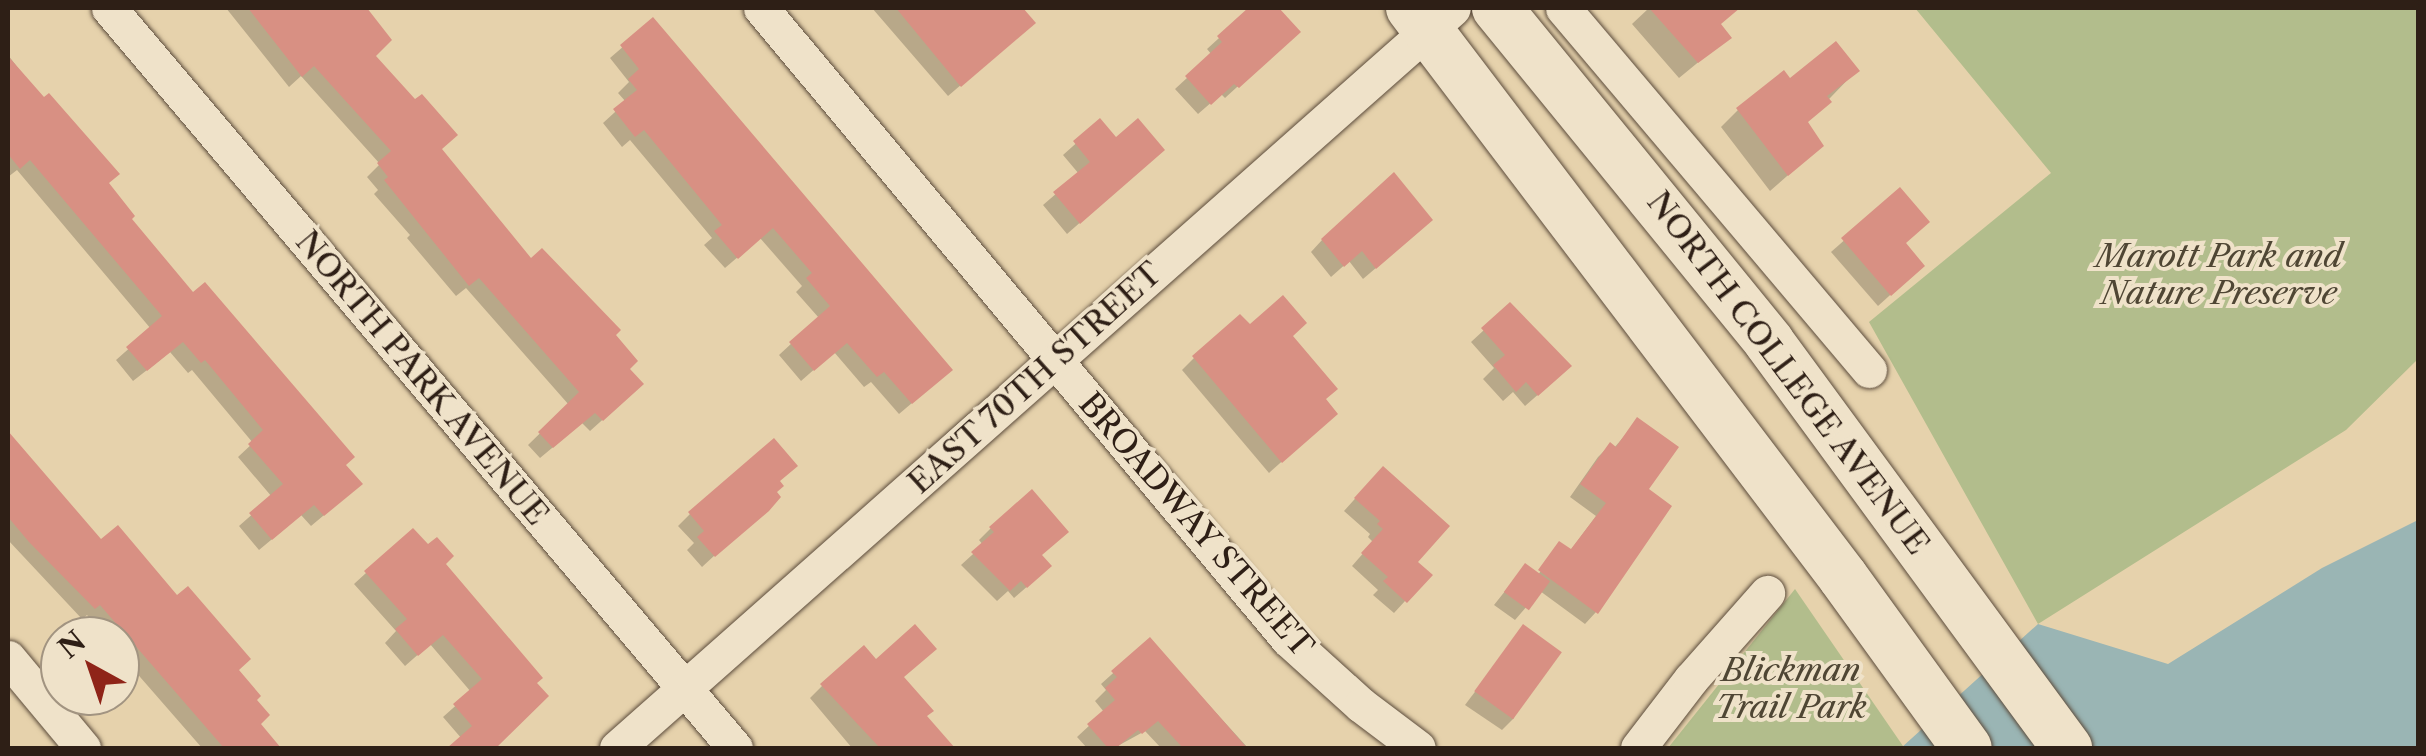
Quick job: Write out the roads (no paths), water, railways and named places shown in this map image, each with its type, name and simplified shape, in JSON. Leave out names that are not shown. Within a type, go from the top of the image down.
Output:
[{"type":"main road","name":"NORTH COLLEGE AVENUE","points":[[1496,8],[1714,270],[1898,514],[2067,748]]},
{"type":"main road","points":[[1431,15],[1967,748]]},
{"type":"street","name":"NORTH PARK AVENUE","points":[[109,8],[735,748]]},
{"type":"street","name":"BROADWAY STREET","points":[[760,8],[1288,639],[1361,705],[1418,748]]},
{"type":"street","name":"NORTH COLLEGE AVENUE","points":[[1563,8],[1869,370]]},
{"type":"street","name":"EAST 70TH STREET","points":[[617,748],[1055,360],[1431,15]]},
{"type":"street","points":[[1638,748],[1690,679],[1766,593]]},
{"type":"street","points":[[8,658],[83,748]]},
{"type":"water","points":[[2418,520],[2418,748],[1901,748],[2038,624],[2168,664],[2322,568]]},
{"type":"park label","name":"Marott Park and Nature Preserve","points":[[2219,276]]},
{"type":"park label","name":"Blickman Trail Park","points":[[1791,690]]}]
